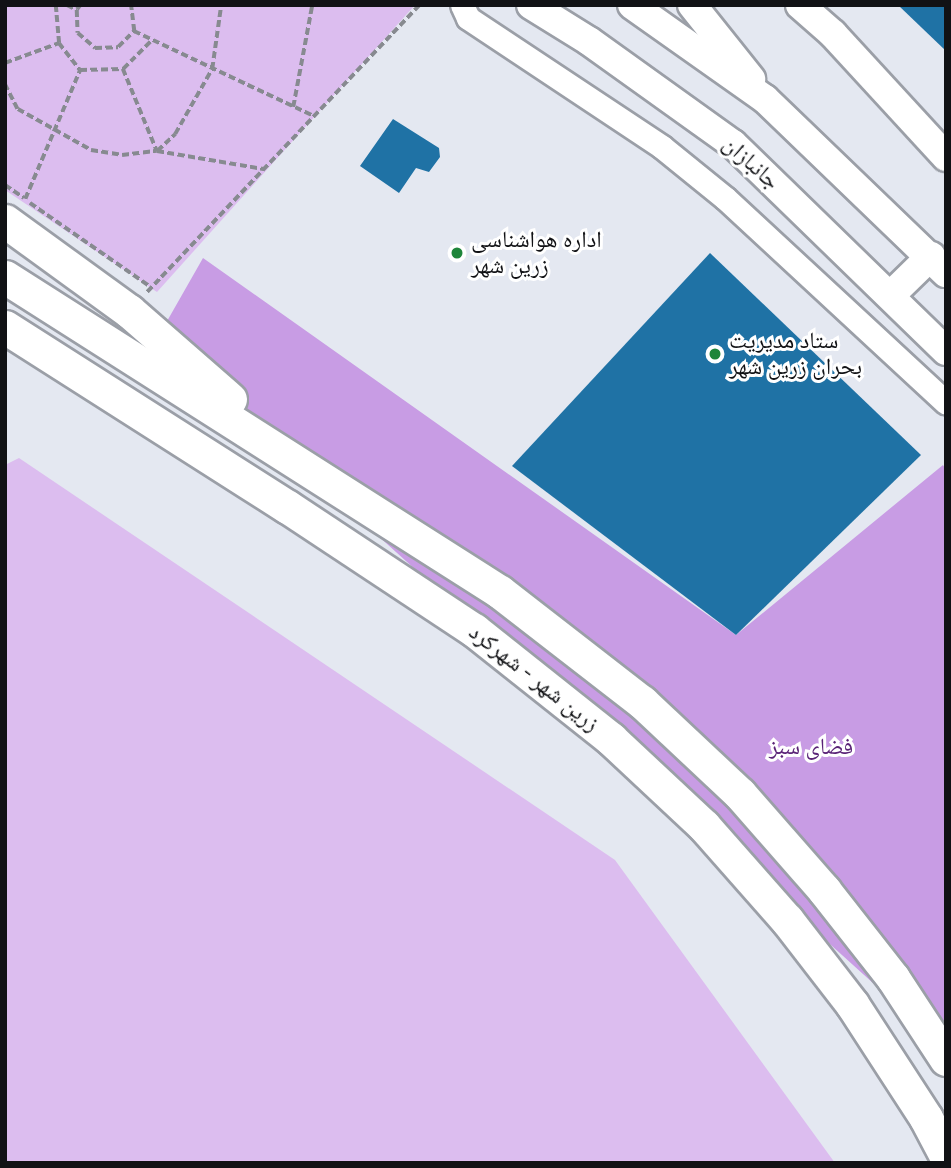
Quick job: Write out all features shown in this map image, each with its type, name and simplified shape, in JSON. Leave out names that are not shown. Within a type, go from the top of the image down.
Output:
[{"type":"highway","points":[[15,210],[311,469]]},
{"type":"highway","name":"زرین شهر - شهرکرد","points":[[5,277],[311,469],[500,592],[642,702],[740,794],[824,890],[894,978],[946,1059]]},
{"type":"highway","name":"زرین شهر - شهرکرد","points":[[5,327],[474,630],[611,739],[704,826],[787,920],[852,1004],[926,1118],[946,1156]]},
{"type":"main road","name":"جانبازان","points":[[531,5],[589,41],[733,144],[946,351]]},
{"type":"main road","points":[[632,5],[765,99],[938,264],[891,295]]},
{"type":"main road","points":[[692,5],[714,29],[765,99]]},
{"type":"main road","points":[[805,8],[842,44],[946,157]]},
{"type":"street","points":[[461,5],[468,18],[662,147],[725,198],[946,403]]},
{"type":"path","points":[[56,5],[59,43],[80,70]]},
{"type":"path","points":[[66,5],[77,10]]},
{"type":"path","points":[[81,5],[77,10],[78,33],[95,48],[118,47],[134,31],[132,6],[140,5]]},
{"type":"path","points":[[157,151],[175,134],[212,69],[221,5]]},
{"type":"path","points":[[293,107],[312,5]]},
{"type":"path","points":[[5,185],[15,210],[151,287],[418,5]]},
{"type":"path","points":[[134,31],[314,116]]},
{"type":"path","points":[[80,70],[122,69],[152,40]]},
{"type":"path","points":[[5,63],[59,43]]},
{"type":"path","points":[[122,69],[157,151]]},
{"type":"path","points":[[15,210],[54,132],[80,70]]},
{"type":"path","points":[[5,85],[18,110],[91,150],[122,155],[157,151],[263,169]]},
{"type":"shaded area","points":[[5,5],[415,5],[157,292],[5,190]]},
{"type":"shaded area","points":[[19,458],[615,860],[835,1163],[5,1163],[5,465]]},
{"type":"green space","name":"فضای سبز","points":[[203,258],[736,635],[943,465],[946,470],[946,1049],[158,337]]},
{"type":"building","points":[[898,5],[946,5],[946,51]]},
{"type":"building","points":[[393,119],[439,148],[440,157],[429,172],[416,168],[399,193],[360,166]]},
{"type":"building","name":"ستاد مدیریت بحران زرین شهر","points":[[710,253],[921,455],[736,635],[512,466]]},
{"type":"place","name":"اداره هواشناسی زرین شهر","points":[[457,253]]},
{"type":"place","name":"ستاد مدیریت بحران زرین شهر","points":[[715,354]]}]
